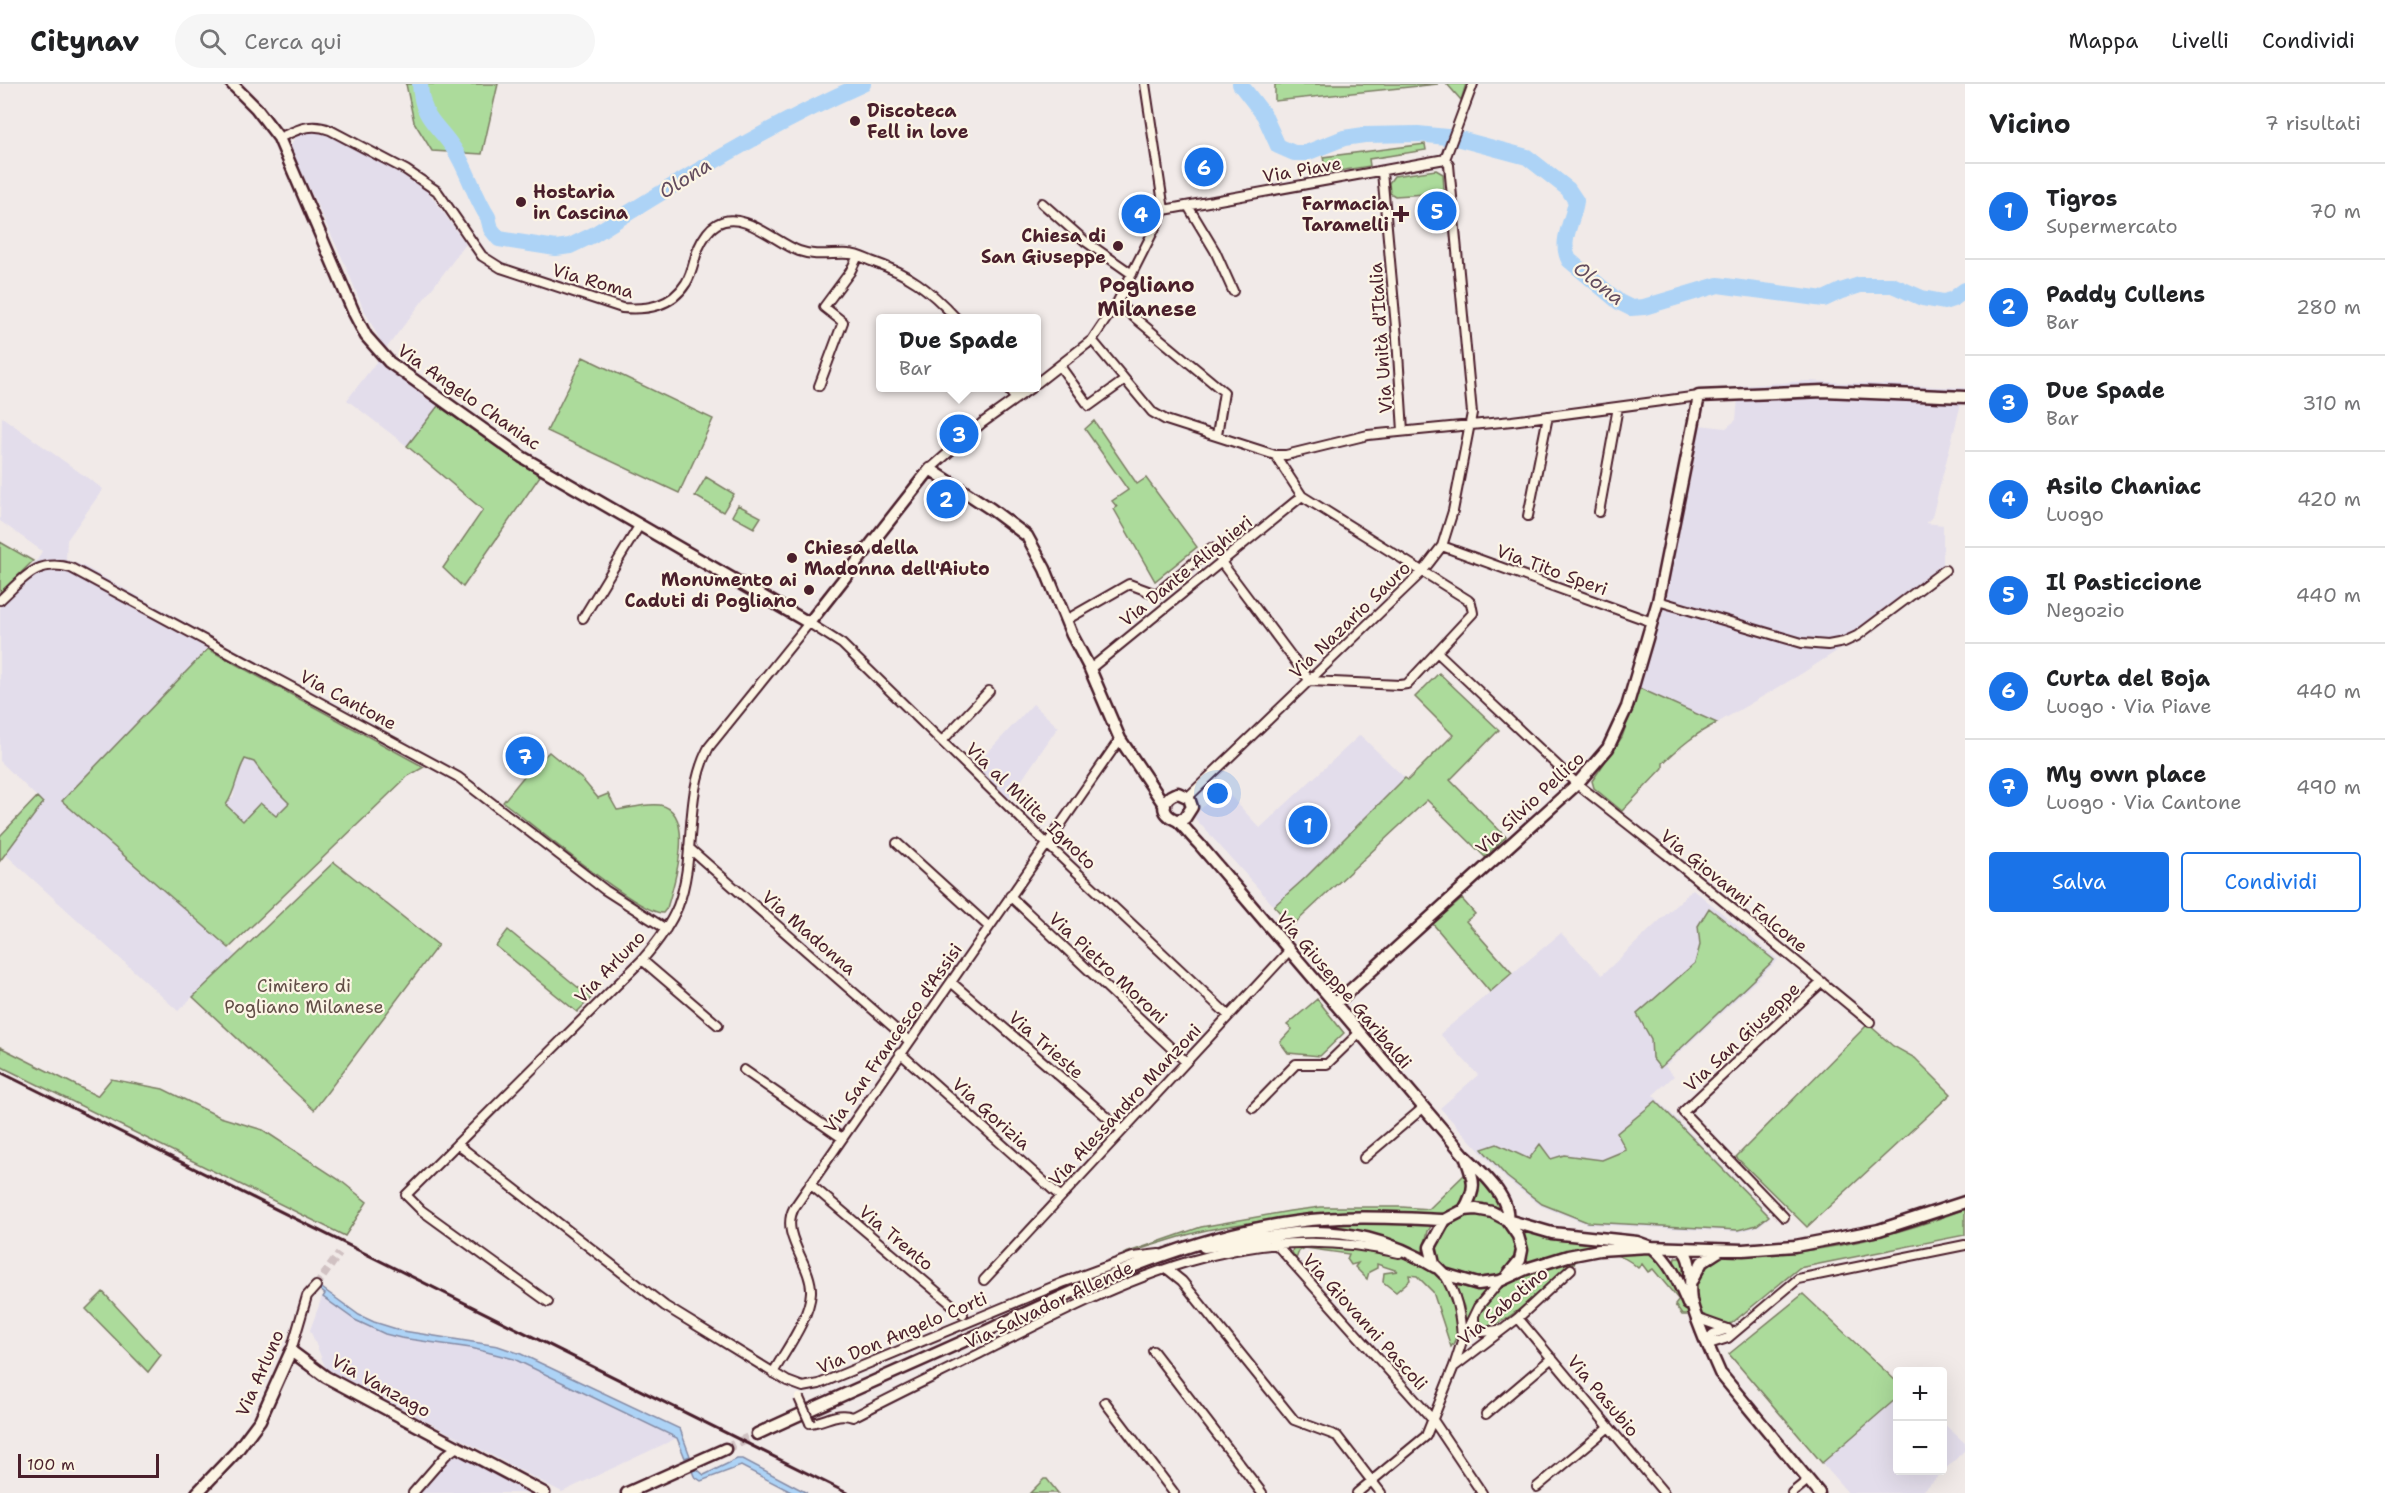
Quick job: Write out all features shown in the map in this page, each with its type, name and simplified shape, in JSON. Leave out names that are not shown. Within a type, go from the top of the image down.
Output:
[{"type":"street","name":"Via Angelo Chaniac","points":[[232,84],[256,108],[279,138],[354,313],[373,346],[401,371],[522,457],[809,623]]},
{"type":"street","points":[[1041,380],[1092,340],[1117,303],[1164,210],[1145,84]]},
{"type":"street","points":[[1445,159],[1473,84]]},
{"type":"street","name":"Via Roma","points":[[279,138],[306,126],[330,130],[406,170],[437,190],[483,255],[501,268],[622,308],[642,310],[658,307],[673,296],[686,283],[709,230],[718,223],[732,220],[747,223],[764,231],[785,246],[802,252],[823,255],[851,254],[886,266],[917,281],[952,314]]},
{"type":"street","name":"Via Piave","points":[[1164,210],[1445,159]]},
{"type":"street","name":"Via Nazario Sauro","points":[[1185,794],[1310,681],[1422,572],[1442,546],[1453,511],[1472,413],[1449,165],[1445,159]]},
{"type":"street","name":"Via Unità d'Italia","points":[[1382,172],[1398,338],[1403,431]]},
{"type":"street","points":[[1042,203],[1085,241],[1132,274]]},
{"type":"street","points":[[1188,206],[1215,251],[1233,291]]},
{"type":"street","points":[[819,386],[843,322],[824,307],[850,272],[858,256]]},
{"type":"street","points":[[1117,303],[1224,392],[1217,435]]},
{"type":"street","points":[[1092,340],[1152,412],[1166,420],[1275,455],[1286,455],[1368,435],[1468,426],[1699,396],[1824,391],[1965,397]]},
{"type":"street","points":[[1060,366],[1089,406],[1125,380]]},
{"type":"street","points":[[1011,392],[1016,399]]},
{"type":"street","points":[[809,623],[930,470],[982,423],[1025,392]]},
{"type":"street","name":"Via Silvio Pellico","points":[[1335,1004],[1577,784],[1599,760],[1615,735],[1627,707],[1653,622],[1699,396]]},
{"type":"street","points":[[1599,512],[1618,407]]},
{"type":"street","points":[[1528,516],[1548,416]]},
{"type":"street","points":[[1221,562],[1310,681],[1404,685],[1470,617],[1473,608],[1468,600],[1302,496],[1275,455]]},
{"type":"street","name":"Via Giuseppe Garibaldi","points":[[930,470],[991,509],[1026,536],[1045,569],[1120,739],[1160,797],[1169,816],[1182,818],[1199,844],[1289,951],[1423,1108],[1494,1186],[1507,1210],[1507,1219]]},
{"type":"street","name":"Via Dante Alighieri","points":[[1090,669],[1302,496]]},
{"type":"street","points":[[583,618],[639,526]]},
{"type":"street","name":"Via Tito Speri","points":[[1442,546],[1653,622]]},
{"type":"street","points":[[1066,620],[1129,584],[1156,594],[1211,548]]},
{"type":"street","name":"Via Cantone","points":[[0,600],[39,567],[59,564],[72,568],[458,777],[605,890],[666,929]]},
{"type":"street","points":[[1658,601],[1802,644],[1828,645],[1844,642],[1857,636],[1945,570]]},
{"type":"street","name":"Via al Milite Ignoto","points":[[809,623],[842,644],[1046,843],[1229,1016]]},
{"type":"street","name":"Via Arluno","points":[[548,1302],[421,1210],[406,1196],[642,960],[666,929],[679,904],[699,771],[709,747],[809,623]]},
{"type":"street","name":"Via Giovanni Falcone","points":[[1437,652],[1577,784],[1870,1022]]},
{"type":"street","points":[[942,741],[989,691]]},
{"type":"street","name":"Via San Francesco d'Assisi","points":[[773,1373],[807,1310],[810,1299],[809,1276],[789,1222],[794,1208],[1120,739]]},
{"type":"street","points":[[1147,780],[1164,791],[1185,794]]},
{"type":"street","points":[[1165,806],[1167,799],[1185,794]]},
{"type":"street","points":[[1182,818],[1192,807],[1185,794]]},
{"type":"street","points":[[897,843],[988,926]]},
{"type":"street","name":"Via Madonna","points":[[689,848],[909,1041]]},
{"type":"street","name":"Via Pietro Moroni","points":[[1010,896],[1186,1062]]},
{"type":"street","name":"Via Alessandro Manzoni","points":[[984,1280],[1289,951]]},
{"type":"street","points":[[642,960],[718,1025]]},
{"type":"street","name":"Via Trieste","points":[[951,982],[1122,1130]]},
{"type":"street","name":"Via San Giuseppe","points":[[1784,1217],[1683,1112],[1822,982]]},
{"type":"street","points":[[1253,1108],[1296,1064],[1327,1064],[1359,1033]]},
{"type":"street","name":"Via Gorizia","points":[[900,1053],[1061,1197]]},
{"type":"street","points":[[744,1070],[842,1138]]},
{"type":"street","points":[[1364,1158],[1423,1108]]},
{"type":"street","name":"Via Don Angelo Corti","points":[[457,1144],[665,1306],[773,1373],[799,1386],[819,1384],[1062,1283],[1133,1257],[1180,1250]]},
{"type":"street","name":"Via Giuseppe Garibaldi","points":[[1464,1210],[1474,1188],[1465,1156]]},
{"type":"street","name":"Via Trento","points":[[810,1184],[963,1314]]},
{"type":"street","points":[[1180,1250],[1297,1232],[1324,1232],[1379,1241],[1421,1258],[1441,1272],[1478,1284],[1582,1253],[1650,1247],[1721,1250],[1795,1246],[1838,1239],[1879,1230],[1965,1202]]},
{"type":"street","points":[[757,1434],[1056,1300],[1180,1250],[1218,1238],[1295,1222],[1369,1218],[1444,1220],[1464,1210],[1484,1210],[1542,1231],[1637,1242],[1650,1247],[1663,1257],[1672,1269],[1696,1318],[1720,1374],[1819,1493]]},
{"type":"street","points":[[1462,1338],[1483,1300],[1520,1260],[1522,1250],[1518,1236],[1507,1219]]},
{"type":"street","points":[[1444,1220],[1430,1247],[1434,1264],[1454,1290],[1462,1338]]},
{"type":"street","name":"Via Salvador Allende","points":[[799,1386],[799,1398],[810,1423],[838,1414],[853,1417],[1097,1295],[1182,1264],[1252,1246],[1317,1242],[1369,1246],[1421,1258]]},
{"type":"street","name":"Via Giovanni Pascoli","points":[[1275,1243],[1433,1420],[1482,1493]]},
{"type":"street","points":[[1714,1361],[1716,1352],[1728,1334],[1798,1279],[1965,1245]]},
{"type":"street","points":[[1682,1249],[1688,1261],[1689,1289],[1696,1318],[1728,1334]]},
{"type":"street","points":[[1689,1289],[1693,1276],[1702,1262],[1721,1250]]},
{"type":"street","points":[[1182,1264],[1182,1281]]},
{"type":"street","points":[[1167,1269],[1182,1281],[1294,1420],[1337,1436],[1381,1493]]},
{"type":"street","name":"Via Sabotino","points":[[1454,1366],[1518,1317],[1571,1269]]},
{"type":"street","name":"Via Arluno","points":[[197,1493],[236,1452],[260,1420],[291,1351],[307,1296],[315,1286]]},
{"type":"street","points":[[1474,1315],[1474,1325],[1482,1332],[1499,1330]]},
{"type":"street","name":"Via Pasubio","points":[[1518,1317],[1664,1493]]},
{"type":"street","points":[[1706,1341],[1713,1334],[1728,1334]]},
{"type":"street","name":"Via Sabotino","points":[[1357,1493],[1426,1436],[1454,1366],[1462,1338]]},
{"type":"street","name":"Via Vanzago","points":[[291,1351],[326,1377],[544,1493]]},
{"type":"street","points":[[1153,1351],[1262,1493]]},
{"type":"street","points":[[1486,1414],[1552,1358]]},
{"type":"street","points":[[1106,1402],[1174,1493]]},
{"type":"street","points":[[1537,1486],[1609,1427]]},
{"type":"street","points":[[413,1493],[446,1455],[457,1447]]},
{"type":"street","points":[[627,1493],[725,1449]]},
{"type":"street","points":[[1792,1493],[1808,1479]]},
{"type":"shaded area","points":[[319,130],[428,191],[466,244],[385,350],[362,306],[344,262],[290,148],[294,139],[302,132]]},
{"type":"shaded area","points":[[381,356],[442,401],[407,446],[347,400]]},
{"type":"shaded area","points":[[1807,381],[1965,388],[1932,517],[1926,523],[1943,525],[1943,570],[1937,583],[1905,607],[1801,674],[1717,723],[1639,688],[1660,620],[1696,451],[1699,425],[1726,428],[1736,420],[1739,386]]},
{"type":"shaded area","points":[[2,417],[103,489],[67,540],[66,560],[83,566],[217,640],[62,801],[236,955],[178,1011],[5,854],[43,803],[0,761],[0,597],[38,559],[42,551],[0,521]]},
{"type":"shaded area","points":[[1033,704],[1058,727],[1008,800],[974,767]]},
{"type":"shaded area","points":[[1360,735],[1405,778],[1274,906],[1193,816],[1223,788],[1260,828]]},
{"type":"shaded area","points":[[244,758],[254,762],[271,785],[290,804],[276,816],[243,822],[226,805],[234,795],[235,780]]},
{"type":"shaded area","points":[[1693,889],[1778,960],[1665,1066],[1674,1076],[1653,1095],[1771,1216],[1759,1226],[1740,1232],[1587,1224],[1541,1206],[1506,1179],[1440,1108],[1478,1075],[1440,1034],[1561,933],[1602,975]]},
{"type":"shaded area","points":[[322,1297],[355,1320],[384,1334],[471,1348],[514,1359],[677,1438],[562,1492],[326,1369],[310,1330]]},
{"type":"shaded area","points":[[1893,1401],[1893,1475],[1939,1475],[1921,1493],[1848,1493],[1822,1463]]},
{"type":"shaded area","points":[[1947,1427],[1965,1443],[1965,1450],[1947,1468]]},
{"type":"shaded area","points":[[457,1451],[530,1493],[418,1493]]},
{"type":"green space","points":[[406,84],[498,84],[482,154],[432,151],[414,122]]},
{"type":"green space","points":[[1275,84],[1438,84],[1275,101]]},
{"type":"green space","points":[[1447,84],[1466,84],[1461,100]]},
{"type":"green space","points":[[1425,144],[1426,150],[1369,159],[1370,166],[1326,173],[1323,157]]},
{"type":"green space","points":[[1436,170],[1443,174],[1444,190],[1442,193],[1395,196],[1390,193],[1389,183],[1394,176]]},
{"type":"green space","points":[[583,357],[713,419],[679,493],[547,431]]},
{"type":"green space","points":[[438,406],[540,476],[463,587],[443,568],[483,510],[407,446]]},
{"type":"green space","points":[[1094,421],[1137,484],[1146,478],[1197,547],[1155,581],[1114,509],[1117,507],[1112,501],[1128,490],[1085,429]]},
{"type":"green space","points":[[706,477],[734,494],[723,512],[695,496]]},
{"type":"green space","points":[[738,505],[761,517],[754,528],[732,516]]},
{"type":"green space","points":[[0,542],[33,561],[0,593]]},
{"type":"green space","points":[[208,649],[424,767],[408,776],[229,948],[62,801]],"holes":[[[245,759],[254,762],[271,785],[289,803],[276,816],[260,803],[243,821],[226,805]]]},
{"type":"green space","points":[[1439,673],[1499,730],[1450,780],[1506,837],[1485,857],[1427,800],[1292,926],[1274,906],[1405,778],[1408,780],[1453,735],[1415,697]]},
{"type":"green space","points":[[1639,688],[1717,723],[1695,736],[1669,757],[1663,763],[1663,768],[1622,811],[1594,788],[1592,781],[1622,737]]},
{"type":"green space","points":[[549,752],[583,780],[598,798],[608,794],[617,810],[644,805],[660,805],[671,810],[678,821],[680,851],[674,883],[667,908],[663,913],[651,910],[609,884],[503,802],[525,775]]},
{"type":"green space","points":[[37,797],[43,803],[0,861],[0,836]]},
{"type":"green space","name":"Cimitero di Pogliano Milanese","points":[[334,862],[438,945],[314,1110],[193,997]]},
{"type":"green space","points":[[1462,899],[1475,914],[1466,921],[1512,973],[1490,992],[1433,924]]},
{"type":"green space","points":[[1709,908],[1774,960],[1660,1068],[1652,1058],[1651,1039],[1637,1014],[1695,963],[1700,945],[1698,926]]},
{"type":"green space","points":[[508,930],[591,998],[577,1012],[496,946]]},
{"type":"green space","points":[[1317,999],[1344,1033],[1320,1056],[1288,1053],[1280,1042],[1292,1029],[1287,1025]]},
{"type":"green space","points":[[1868,1024],[1893,1046],[1915,1058],[1951,1094],[1807,1227],[1736,1157]]},
{"type":"green space","points":[[0,1047],[97,1096],[111,1079],[163,1089],[220,1117],[263,1130],[341,1181],[367,1202],[345,1236],[0,1066]]},
{"type":"green space","points":[[1656,1101],[1769,1216],[1757,1225],[1738,1230],[1587,1222],[1542,1204],[1507,1177],[1482,1149],[1497,1144],[1529,1159],[1540,1144],[1551,1159],[1564,1155],[1602,1160],[1626,1150],[1617,1133]]},
{"type":"green space","points":[[1465,1174],[1469,1192],[1464,1200],[1452,1210],[1438,1214],[1310,1217],[1233,1225],[1196,1232],[1123,1254],[1201,1227],[1290,1211],[1321,1207],[1429,1209]]},
{"type":"green space","points":[[1480,1177],[1492,1190],[1504,1211],[1483,1203],[1473,1204]]},
{"type":"green space","points":[[1965,1209],[1965,1235],[1799,1268],[1732,1323],[1723,1325],[1700,1315],[1695,1289],[1698,1276],[1708,1263],[1720,1255],[1770,1254],[1820,1249],[1893,1233]]},
{"type":"green space","points":[[1472,1215],[1492,1218],[1506,1227],[1514,1238],[1516,1251],[1512,1263],[1503,1273],[1488,1279],[1455,1275],[1442,1266],[1435,1256],[1437,1241],[1445,1229],[1458,1220]]},
{"type":"green space","points":[[1338,1224],[1432,1225],[1428,1231],[1422,1254],[1337,1227]]},
{"type":"green space","points":[[1519,1227],[1598,1242],[1599,1247],[1522,1267],[1527,1251]]},
{"type":"green space","points":[[1314,1245],[1391,1254],[1428,1268],[1442,1279],[1452,1295],[1457,1330],[1451,1347],[1433,1292],[1417,1276],[1409,1275],[1410,1280],[1396,1292],[1383,1282],[1384,1273],[1398,1271],[1377,1264],[1377,1268],[1369,1272],[1367,1279],[1355,1267],[1358,1263],[1351,1265],[1347,1259],[1349,1254],[1305,1248],[1299,1251],[1296,1259],[1292,1252],[1293,1247]]},
{"type":"green space","points":[[1644,1252],[1653,1253],[1659,1257],[1670,1270],[1688,1312],[1687,1315],[1682,1315],[1675,1305],[1679,1300],[1653,1269],[1648,1272],[1642,1264],[1638,1268],[1625,1258],[1605,1254]]},
{"type":"green space","points":[[1589,1256],[1578,1260],[1504,1320],[1492,1326],[1483,1327],[1479,1324],[1480,1314],[1487,1302],[1502,1287],[1518,1277],[1554,1263]]},
{"type":"green space","points":[[1675,1258],[1683,1258],[1686,1271],[1682,1281],[1674,1262]]},
{"type":"green space","points":[[1455,1285],[1473,1289],[1488,1288],[1476,1304],[1466,1327],[1464,1307]]},
{"type":"green space","points":[[103,1292],[161,1355],[148,1372],[86,1309]]},
{"type":"green space","points":[[1803,1294],[1893,1378],[1893,1401],[1822,1463],[1729,1354]]},
{"type":"green space","points":[[1044,1479],[1047,1479],[1058,1493],[1030,1493]]},
{"type":"water","points":[[322,1288],[359,1315],[374,1322],[403,1331],[498,1346],[521,1354],[680,1429],[690,1456],[685,1458],[677,1438],[514,1359],[471,1348],[385,1334],[355,1320],[323,1297],[325,1294],[320,1290]]},
{"type":"water","points":[[737,1459],[743,1459],[807,1493],[793,1493],[741,1466],[701,1481],[694,1476],[692,1471],[697,1469],[704,1475]]},
{"type":"waterway","name":"Olona","points":[[420,84],[427,114],[459,157],[488,217],[491,229],[499,239],[556,248],[570,246],[593,235],[759,136],[863,84]]},
{"type":"waterway","name":"Olona","points":[[1240,84],[1264,115],[1278,146],[1294,153],[1306,153],[1344,138],[1364,135],[1418,134],[1456,138],[1527,157],[1568,189],[1576,201],[1565,246],[1569,260],[1619,302],[1631,308],[1644,307],[1718,285],[1824,299],[1860,285],[1892,285],[1922,298],[1944,302],[1953,299],[1965,290]]},
{"type":"tunnel","points":[[316,1286],[339,1254]]},
{"type":"tunnel","points":[[725,1449],[757,1434]]},
{"type":"railway","points":[[0,1072],[847,1493]]},
{"type":"place","name":"Discoteca Fell in love","points":[[855,121]]},
{"type":"place","name":"Curta del Boja","points":[[1204,167]]},
{"type":"place","name":"Hostaria in Cascina","points":[[521,202]]},
{"type":"place","name":"Il Pasticcione","points":[[1437,211]]},
{"type":"place","name":"Asilo Chaniac","points":[[1141,214]]},
{"type":"place","name":"Farmacia Taramelli","points":[[1401,214]]},
{"type":"place","name":"Chiesa di San Giuseppe","points":[[1118,246]]},
{"type":"place","name":"Due Spade","points":[[959,434]]},
{"type":"place","name":"Paddy Cullens","points":[[946,499]]},
{"type":"place","name":"Chiesa della Madonna dell'Aiuto","points":[[792,558]]},
{"type":"place","name":"Monumento ai Caduti di Pogliano","points":[[809,590]]},
{"type":"place","name":"My own place","points":[[525,756]]},
{"type":"place","name":"Tigros","points":[[1308,825]]},
{"type":"district","name":"Pogliano Milanese","points":[[1147,297]]}]
